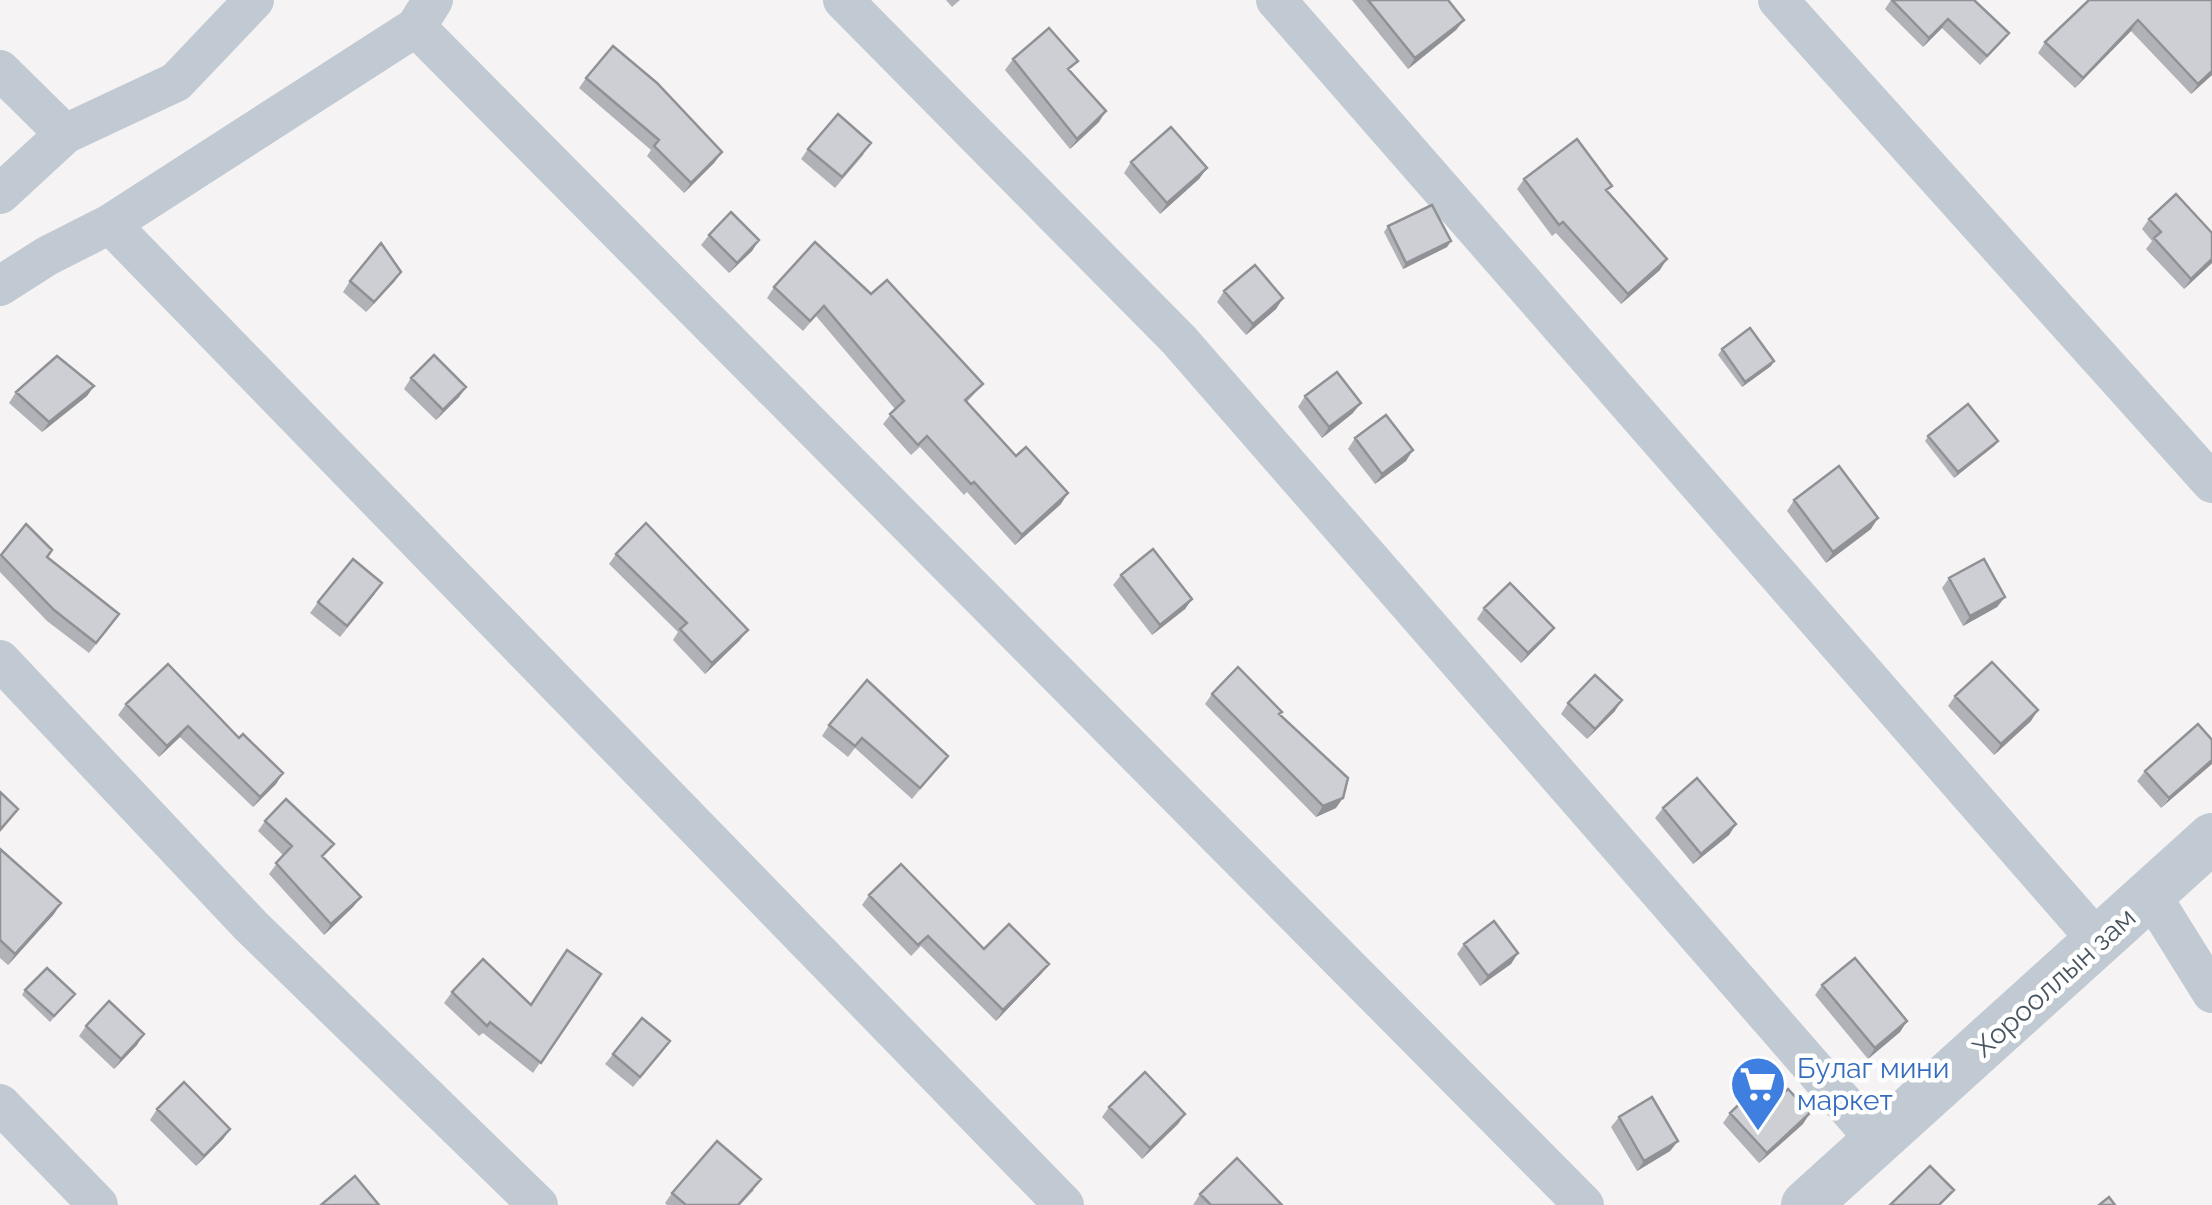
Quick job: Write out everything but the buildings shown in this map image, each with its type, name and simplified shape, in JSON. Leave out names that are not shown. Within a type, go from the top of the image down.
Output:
[{"type":"street","points":[[0,194],[65,134],[176,82],[254,0]]},
{"type":"street","points":[[843,0],[1178,340],[1876,1140]]},
{"type":"street","points":[[1276,0],[2099,942]]},
{"type":"street","points":[[1778,0],[2212,483]]},
{"type":"street","points":[[0,286],[47,256],[110,224],[424,14],[1584,1205]]},
{"type":"street","points":[[0,70],[65,134]]},
{"type":"street","points":[[110,224],[1064,1205]]},
{"type":"street","points":[[0,660],[251,926],[538,1205]]},
{"type":"street","name":"Хорооллын зам","points":[[1806,1205],[2212,838]]},
{"type":"street","points":[[2151,895],[2212,993]]},
{"type":"street","points":[[0,1104],[98,1205]]},
{"type":"place","name":"Булаг мини маркет","points":[[1758,1133]]}]
